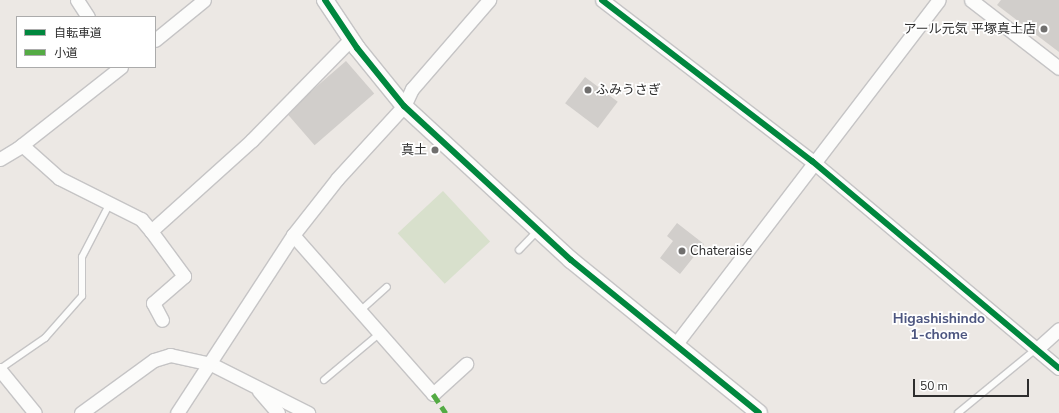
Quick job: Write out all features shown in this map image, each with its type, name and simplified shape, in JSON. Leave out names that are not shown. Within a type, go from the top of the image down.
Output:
[{"type":"street","points":[[77,0],[87,16]]},
{"type":"street","points":[[156,39],[204,0]]},
{"type":"street","points":[[325,0],[351,39],[404,106],[538,229],[675,345],[759,413]]},
{"type":"street","points":[[177,413],[211,364],[293,235],[337,179],[404,106],[412,89],[488,0]]},
{"type":"street","points":[[602,0],[812,162],[1038,348],[1059,368]]},
{"type":"street","points":[[675,345],[812,162],[939,0]]},
{"type":"street","points":[[971,0],[1059,68]]},
{"type":"street","points":[[151,231],[252,140],[351,39]]},
{"type":"street","points":[[0,159],[22,145],[119,68]]},
{"type":"street","points":[[22,145],[59,178],[141,219],[151,231],[184,276],[153,303],[162,320]]},
{"type":"street","points":[[293,235],[359,312],[433,394],[466,364]]},
{"type":"street","points":[[1038,348],[1059,329]]},
{"type":"street","points":[[81,413],[154,360],[170,355],[211,364],[308,413]]},
{"type":"street","points":[[0,370],[35,413]]},
{"type":"street","points":[[256,387],[278,413]]},
{"type":"lane","points":[[0,370],[46,338],[82,296],[82,257],[110,203]]},
{"type":"lane","points":[[519,250],[538,229]]},
{"type":"lane","points":[[359,312],[386,287]]},
{"type":"lane","points":[[324,380],[379,334]]},
{"type":"lane","points":[[958,413],[1038,348]]},
{"type":"green space","points":[[443,191],[490,241],[445,284],[398,233]]},
{"type":"building","name":"アール元気 平塚真土店","points":[[1001,0],[1059,0],[1059,52],[997,5]]},
{"type":"building","points":[[346,61],[374,93],[315,145],[286,113]]},
{"type":"building","name":"ふみうさぎ","points":[[585,77],[618,102],[598,128],[565,103]]},
{"type":"building","name":"Chateraise","points":[[677,223],[704,244],[680,274],[660,258],[673,241],[667,236]]},
{"type":"marked path","points":[[433,394],[446,413]]},
{"type":"cycle path","points":[[325,0],[357,48],[404,106],[571,260],[759,413]]},
{"type":"cycle path","points":[[602,0],[812,161],[1059,368]]},
{"type":"place","name":"アール元気 平塚真土店","points":[[1044,29]]},
{"type":"place","name":"ふみうさぎ","points":[[588,90]]},
{"type":"place","name":"真土","points":[[435,150]]},
{"type":"place","name":"Chateraise","points":[[682,251]]},
{"type":"district","name":"Higashishindo 1-chome","points":[[939,328]]}]
